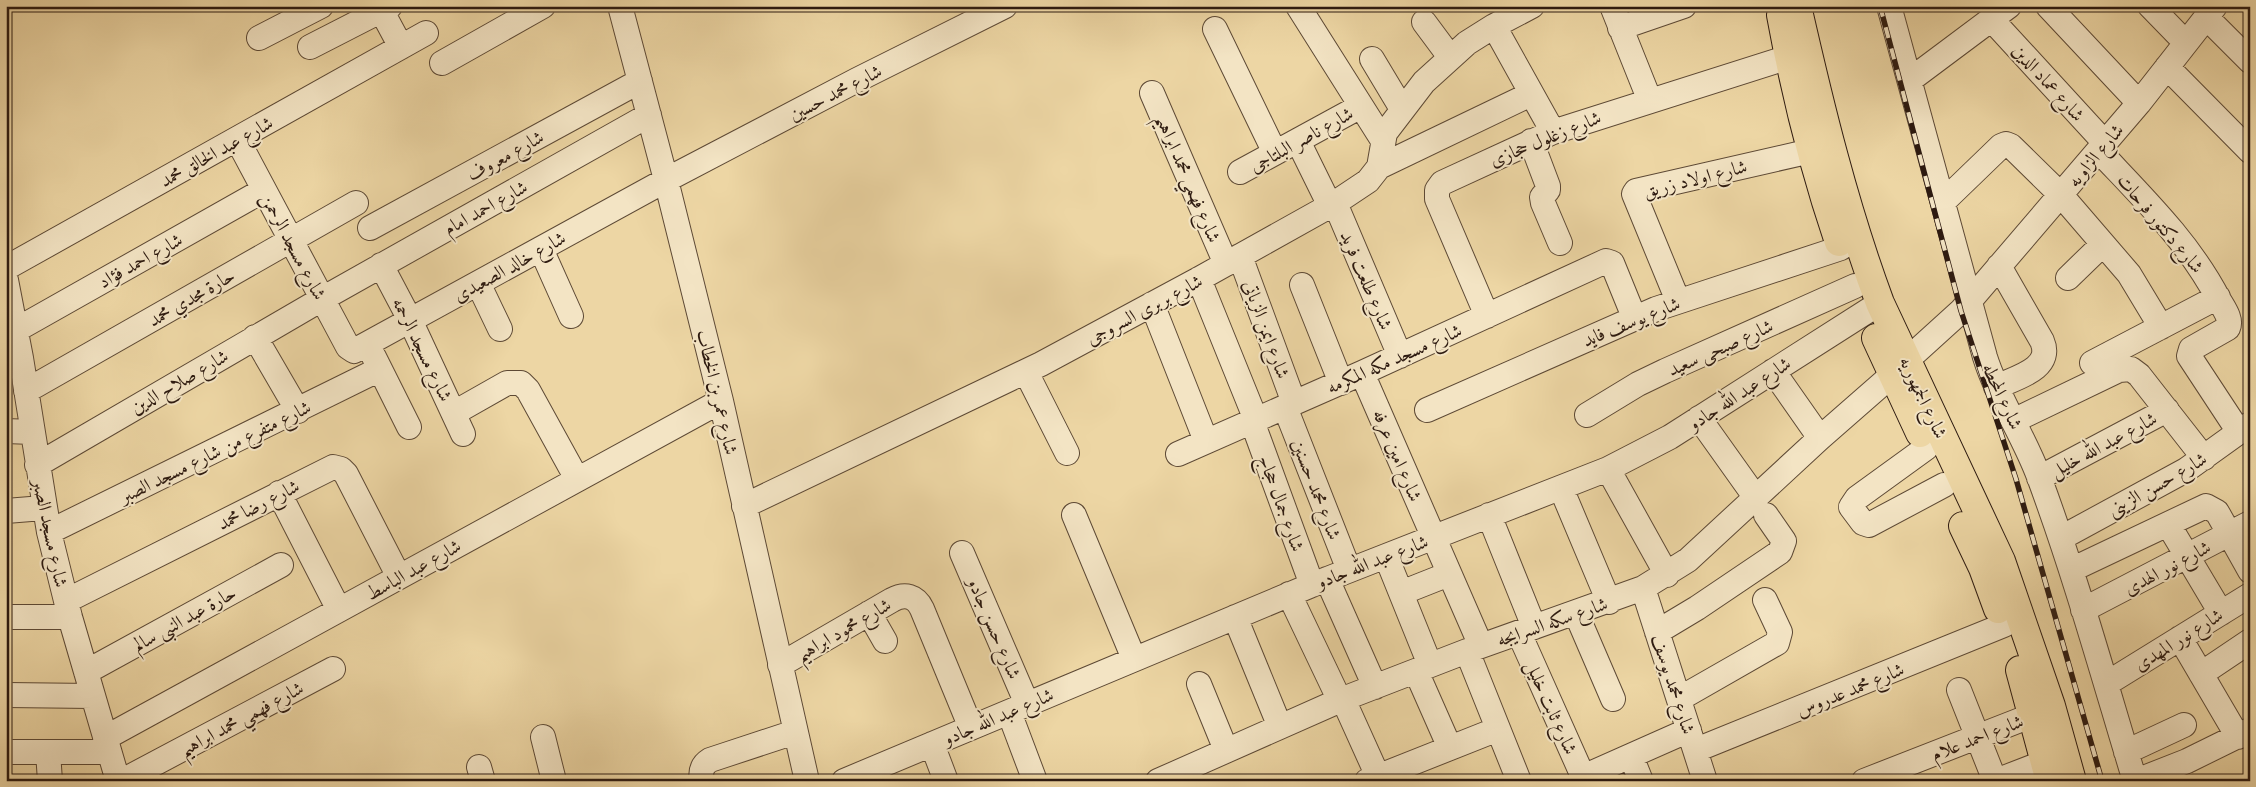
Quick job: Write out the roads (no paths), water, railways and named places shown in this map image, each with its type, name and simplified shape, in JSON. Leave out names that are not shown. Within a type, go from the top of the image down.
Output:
[{"type":"main road","name":"شارع الجمهوريه","points":[[1780,6],[1789,57],[1811,151],[1841,248],[1856,286],[1872,308],[1900,367],[2001,561],[2051,706],[2072,781]]},
{"type":"main road","name":"شارع الجمهوريه","points":[[1798,6],[1830,147],[1857,240],[1872,308]]},
{"type":"main road","name":"شارع الجمهوريه","points":[[1900,367],[1926,448],[1983,568],[2004,625],[2034,715],[2048,772]]},
{"type":"street","points":[[260,38],[321,6]]},
{"type":"street","points":[[442,63],[543,6]]},
{"type":"street","name":"شارع محمد حسين","points":[[666,180],[857,80],[1005,6]]},
{"type":"street","points":[[1379,167],[1382,139],[1402,109],[1424,82],[1450,57],[1501,17],[1532,6]]},
{"type":"street","points":[[1650,101],[1616,17],[1684,6]]},
{"type":"street","name":"شارع المحطه","points":[[1889,6],[1985,357],[1996,387],[2040,478],[2061,538],[2136,781]]},
{"type":"street","points":[[2048,6],[2139,103]]},
{"type":"street","points":[[2150,6],[2185,42]]},
{"type":"street","points":[[310,48],[384,8],[401,47]]},
{"type":"street","name":"شارع عمر بن الخطاب","points":[[626,9],[640,82],[721,401],[807,781]]},
{"type":"street","points":[[1306,9],[1382,139]]},
{"type":"street","points":[[2210,12],[2250,61]]},
{"type":"street","name":"شارع الزاويه","points":[[1970,300],[2139,103],[2210,12]]},
{"type":"street","points":[[1910,80],[2001,13]]},
{"type":"street","name":"شارع عماد الدين","points":[[2001,13],[2102,147]]},
{"type":"street","points":[[1501,17],[1531,94],[1553,132]]},
{"type":"street","points":[[1424,22],[1450,57]]},
{"type":"street","points":[[1215,29],[1276,153]]},
{"type":"street","name":"شارع عبد الخالق محمد","points":[[6,268],[426,33]]},
{"type":"street","name":"شارع زغلول حجازى","points":[[1487,316],[1440,206],[1437,190],[1446,180],[1553,132],[1789,57]]},
{"type":"street","points":[[1372,59],[1402,109]]},
{"type":"street","points":[[2167,67],[2250,151]]},
{"type":"street","name":"شارع معروف","points":[[370,228],[640,82]]},
{"type":"street","name":"شارع فهمي محمد ابراهيم","points":[[1152,93],[1233,260]]},
{"type":"street","name":"شارع بربرى السروجى","points":[[744,506],[1026,372],[1200,279],[1332,205],[1368,181],[1379,167],[1531,94]]},
{"type":"street","name":"شارع ناصر البلتاجى","points":[[1240,172],[1361,106]]},
{"type":"street","name":"شارع احمد امام","points":[[322,298],[649,115]]},
{"type":"street","name":"شارع مسجد الرحمن","points":[[237,139],[348,347],[360,347],[380,369],[409,427]]},
{"type":"street","name":"شارع طلعت فريد","points":[[1298,141],[1332,205],[1400,356]]},
{"type":"street","points":[[1531,141],[1548,186],[1548,190],[1542,197],[1543,203],[1560,243]]},
{"type":"street","points":[[1943,202],[2001,146],[2006,144],[2013,147],[2061,195],[2138,286],[2161,327]]},
{"type":"street","name":"شارع دكتور فرحات","points":[[2102,147],[2182,241],[2205,273],[2229,318],[2229,326],[2191,349],[2188,356],[2245,428]]},
{"type":"street","name":"شارع اولاد زريق","points":[[1678,301],[1634,194],[1636,191],[1811,151]]},
{"type":"street","name":"شارع خالد الصعيدى","points":[[360,347],[666,180]]},
{"type":"street","name":"شارع احمد فؤاد","points":[[16,330],[264,190]]},
{"type":"street","name":"حارة مجدي محمد","points":[[26,391],[356,203]]},
{"type":"street","points":[[2068,278],[2103,244]]},
{"type":"street","name":"شارع يوسف فايد","points":[[1427,410],[1634,317],[1841,248]]},
{"type":"street","points":[[541,249],[571,316]]},
{"type":"street","name":"شارع ايمن الزياتى","points":[[1233,260],[1289,405]]},
{"type":"street","name":"شارع مسجد مكه المكرمه","points":[[1178,454],[1352,378],[1610,261],[1634,317]]},
{"type":"street","name":"شارع مسجد الرحمه","points":[[381,265],[410,320],[459,424],[507,383],[522,383],[528,390],[577,479]]},
{"type":"street","points":[[1996,387],[2033,370],[2041,363],[2045,352],[2042,341],[1999,266]]},
{"type":"street","name":"شارع جمال حجاج","points":[[1200,279],[1254,420],[1282,500],[1320,582],[1374,687]]},
{"type":"street","name":"شارع مسجد الصبر","points":[[6,280],[26,391],[43,508],[68,609],[118,781]]},
{"type":"street","points":[[478,283],[500,329]]},
{"type":"street","name":"شارع امين عرفه","points":[[1302,285],[1433,537],[1449,574],[1474,648],[1498,729],[1519,781]]},
{"type":"street","name":"شارع صبحى سعيد","points":[[1587,414],[1656,376],[1856,286]]},
{"type":"street","points":[[2092,363],[2218,297]]},
{"type":"street","name":"شارع صلاح الدين","points":[[37,465],[322,298]]},
{"type":"street","name":"شارع سكه السرايجه","points":[[1158,781],[1341,700],[1474,648],[1609,602],[1643,588],[1667,575],[1761,506],[1820,438],[1900,367],[1970,300]]},
{"type":"street","points":[[1152,304],[1206,441]]},
{"type":"street","name":"شارع عبد الله جادو","points":[[844,781],[1289,594],[1608,469],[1670,437],[1872,308]]},
{"type":"street","points":[[255,337],[298,411]]},
{"type":"street","points":[[2013,421],[2125,368],[2139,375],[2204,458]]},
{"type":"street","name":"شارع متفرع من شارع مسجد الصبر","points":[[49,532],[380,369]]},
{"type":"street","points":[[1773,371],[1820,438]]},
{"type":"street","points":[[1026,372],[1067,454]]},
{"type":"street","name":"شارع عبد الباسط","points":[[107,745],[340,610],[721,401]]},
{"type":"street","name":"شارع محمد حسنين","points":[[1289,405],[1316,488],[1349,570]]},
{"type":"street","name":"شارع عبد الله خليل","points":[[2040,478],[2167,410]]},
{"type":"street","points":[[1657,632],[1697,608],[1780,552],[1784,541],[1699,418]]},
{"type":"street","name":"شارع حسن الزينى","points":[[2061,538],[2160,486],[2204,458],[2245,428]]},
{"type":"street","points":[[6,431],[32,432]]},
{"type":"street","points":[[1926,448],[1857,498],[1851,507],[1864,524],[1869,525],[1944,485]]},
{"type":"street","name":"شارع رضا محمد","points":[[68,609],[279,493],[330,468],[341,469],[346,474],[399,577]]},
{"type":"street","points":[[1608,469],[1667,575]]},
{"type":"street","points":[[1282,500],[1316,488]]},
{"type":"street","points":[[1561,488],[1609,602]]},
{"type":"street","points":[[279,493],[340,610]]},
{"type":"street","points":[[2071,570],[2202,507],[2210,507],[2240,528],[2250,570]]},
{"type":"street","points":[[6,511],[43,508]]},
{"type":"street","points":[[1074,515],[1134,660]]},
{"type":"street","name":"شارع ثابت خليل","points":[[1489,515],[1527,630],[1584,779]]},
{"type":"street","points":[[2168,524],[2220,613]]},
{"type":"street","name":"شارع نور الهدى","points":[[2083,610],[2188,557],[2240,528]]},
{"type":"street","name":"شارع حسن جادو","points":[[962,553],[1018,708],[1035,781]]},
{"type":"street","points":[[1386,556],[1401,593],[1423,668],[1450,748]]},
{"type":"street","name":"حارة عبد النبى سالم","points":[[86,672],[281,565]]},
{"type":"street","points":[[1401,593],[1449,574]]},
{"type":"street","name":"شارع محمد يوسف","points":[[1643,588],[1705,781]]},
{"type":"street","points":[[1289,594],[1341,700],[1375,779],[1498,729]]},
{"type":"street","name":"شارع نور المهدى","points":[[2106,684],[2250,595]]},
{"type":"street","name":"شارع محمود ابراهيم","points":[[780,665],[898,597],[910,597],[920,604],[972,728]]},
{"type":"street","points":[[1679,699],[1777,644],[1780,632],[1765,600]]},
{"type":"street","points":[[6,617],[68,609]]},
{"type":"street","points":[[869,613],[885,641]]},
{"type":"street","points":[[1576,613],[1612,699]]},
{"type":"street","points":[[1235,617],[1280,727]]},
{"type":"street","name":"شارع محمد عدروس","points":[[1584,779],[1631,756],[1692,740],[1883,676],[2004,625]]},
{"type":"street","points":[[2136,781],[2187,761],[2244,734],[2201,674],[2180,638]]},
{"type":"street","points":[[2201,674],[2250,642]]},
{"type":"street","name":"شارع فهمي محمد ابراهيم","points":[[122,781],[333,669]]},
{"type":"street","points":[[1199,684],[1226,750]]},
{"type":"street","points":[[1959,690],[1995,781],[2048,772]]},
{"type":"street","points":[[6,695],[93,696]]},
{"type":"street","name":"شارع احمد علام","points":[[1864,781],[2034,715]]},
{"type":"street","points":[[2126,752],[2184,724]]},
{"type":"street","points":[[702,774],[710,760],[795,732]]},
{"type":"street","points":[[543,737],[554,781]]},
{"type":"street","points":[[932,744],[946,781]]},
{"type":"street","points":[[6,752],[48,752],[107,745]]},
{"type":"street","points":[[48,752],[50,781]]},
{"type":"street","points":[[1631,756],[1641,781]]},
{"type":"railway","points":[[1880,6],[1961,311],[2016,479],[2102,781]]}]
